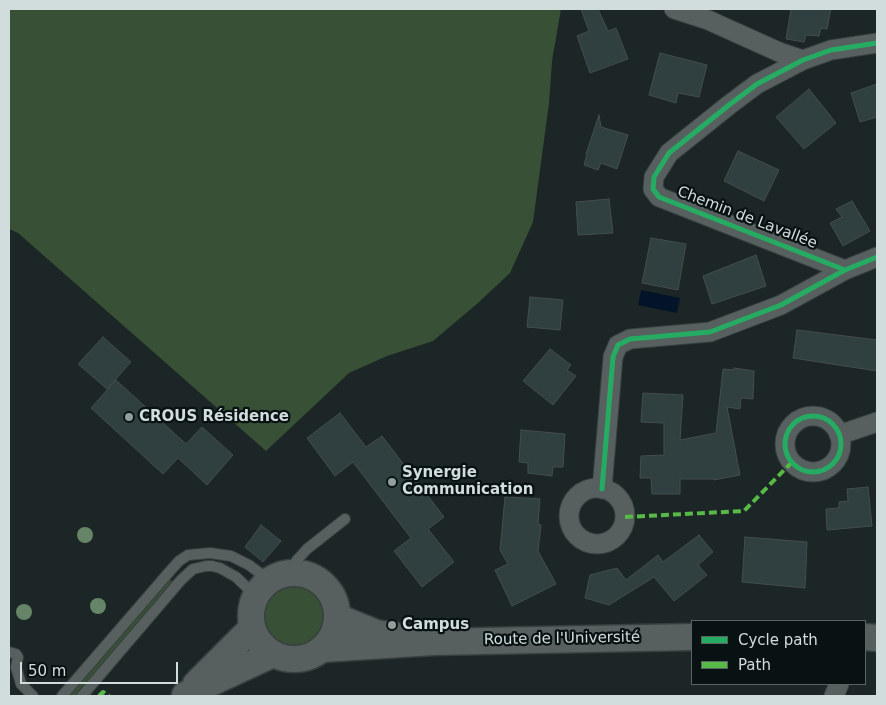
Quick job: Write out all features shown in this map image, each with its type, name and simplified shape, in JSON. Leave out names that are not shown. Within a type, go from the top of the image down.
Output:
[{"type":"main road","points":[[184,696],[273,654],[263,647],[256,638],[250,616],[251,605],[271,583],[301,573],[323,584],[331,594],[336,605],[337,617],[335,629],[330,640],[322,649]]},
{"type":"main road","name":"Route de l'Université","points":[[337,617],[376,633],[432,642]]},
{"type":"main road","points":[[184,696],[252,628]]},
{"type":"main road","name":"Route de l'Université","points":[[273,654],[293,660],[314,655],[322,649],[432,642],[691,637]]},
{"type":"street","points":[[674,9],[708,20],[779,52],[803,60]]},
{"type":"street","name":"Chemin de Lavallée","points":[[845,270],[659,197],[653,189],[654,177],[669,153],[757,84],[803,60],[831,50],[877,43]]},
{"type":"street","points":[[602,489],[613,357],[618,345],[630,339],[710,332],[781,305],[845,270],[875,259]]},
{"type":"street","points":[[839,435],[877,422]]},
{"type":"lane","points":[[271,583],[307,549],[345,519]]},
{"type":"lane","points":[[62,696],[170,571],[188,555],[210,553],[231,556],[248,565],[271,583]]},
{"type":"lane","points":[[82,696],[181,580],[193,569],[212,566],[220,568],[236,577],[271,583]]},
{"type":"lane","points":[[9,652],[16,654],[18,657],[16,667],[19,679],[32,696]]},
{"type":"green space","points":[[9,9],[561,9],[552,61],[549,103],[533,222],[510,273],[433,341],[387,356],[349,373],[266,451],[18,233],[9,229]]},
{"type":"green space","points":[[169,579],[173,582],[76,696],[68,696]]},
{"type":"green space","points":[[293,581],[306,584],[318,591],[325,603],[328,616],[325,629],[318,641],[306,648],[293,651],[280,648],[268,641],[261,629],[258,616],[261,603],[268,591],[280,584]]},
{"type":"water","points":[[641,290],[680,298],[677,313],[638,305]]},
{"type":"building","points":[[581,9],[598,9],[608,31],[616,28],[628,59],[590,73],[577,36],[589,31]]},
{"type":"building","points":[[791,9],[831,9],[827,29],[821,28],[819,36],[806,35],[804,42],[786,39]]},
{"type":"building","points":[[660,53],[707,65],[699,97],[678,93],[676,103],[649,95]]},
{"type":"building","points":[[877,84],[877,117],[860,122],[851,93]]},
{"type":"building","points":[[809,89],[836,123],[804,149],[776,117]]},
{"type":"building","points":[[599,115],[601,127],[628,135],[617,169],[601,163],[598,170],[584,165]]},
{"type":"building","points":[[738,151],[779,170],[764,201],[724,181]]},
{"type":"building","points":[[609,199],[613,233],[578,235],[576,202]]},
{"type":"building","points":[[852,201],[870,231],[843,246],[830,223],[842,217],[836,209]]},
{"type":"building","points":[[651,238],[686,244],[678,290],[642,283]]},
{"type":"building","points":[[756,255],[766,286],[712,304],[703,276]]},
{"type":"building","points":[[530,297],[563,300],[560,330],[527,327]]},
{"type":"building","points":[[797,330],[877,340],[877,371],[793,358]]},
{"type":"building","points":[[103,337],[131,362],[107,389],[78,364]]},
{"type":"building","points":[[550,349],[571,365],[567,370],[576,376],[553,405],[523,381]]},
{"type":"building","points":[[734,368],[754,371],[753,399],[741,398],[740,409],[727,407],[740,475],[714,480],[680,479],[680,494],[652,494],[651,478],[640,478],[641,456],[664,455],[664,423],[641,422],[643,393],[683,395],[680,440],[716,433],[723,369],[734,370]]},
{"type":"building","name":"CROUS Résidence","points":[[116,380],[186,444],[202,427],[233,455],[207,485],[178,458],[163,474],[91,408]]},
{"type":"building","points":[[340,413],[366,447],[382,436],[444,517],[428,529],[454,562],[422,587],[394,551],[411,538],[353,462],[335,476],[307,438]]},
{"type":"building","points":[[521,430],[565,434],[563,467],[553,467],[552,476],[528,473],[528,463],[519,462]]},
{"type":"building","points":[[868,487],[872,526],[827,530],[826,509],[839,508],[839,502],[848,501],[847,489]]},
{"type":"building","points":[[505,497],[540,499],[538,524],[541,525],[538,551],[556,584],[512,606],[495,570],[508,564],[500,550]]},
{"type":"building","points":[[261,525],[281,541],[263,562],[245,547]]},
{"type":"building","points":[[699,535],[713,552],[698,565],[707,575],[674,601],[654,577],[609,605],[585,598],[590,575],[617,568],[626,580],[658,555],[663,562]]},
{"type":"building","points":[[745,537],[807,542],[805,588],[742,582]]},
{"type":"marked path","points":[[625,517],[744,511],[792,462]]},
{"type":"marked path","points":[[99,696],[103,692],[109,696]]},
{"type":"cycle path","points":[[845,270],[659,197],[653,189],[654,177],[669,153],[757,84],[803,60],[831,50],[877,43]]},
{"type":"cycle path","points":[[602,489],[613,357],[618,345],[630,339],[710,332],[781,305],[845,270],[877,257]]},
{"type":"cycle path","points":[[813,416],[824,418],[833,424],[839,433],[841,444],[839,455],[833,464],[824,470],[813,472],[802,470],[793,464],[787,455],[785,444],[787,433],[793,424],[802,418],[813,416]]},
{"type":"place","name":"CROUS Résidence","points":[[129,417]]},
{"type":"place","name":"Synergie Communication","points":[[392,482]]},
{"type":"place","name":"Campus","points":[[392,625]]}]
